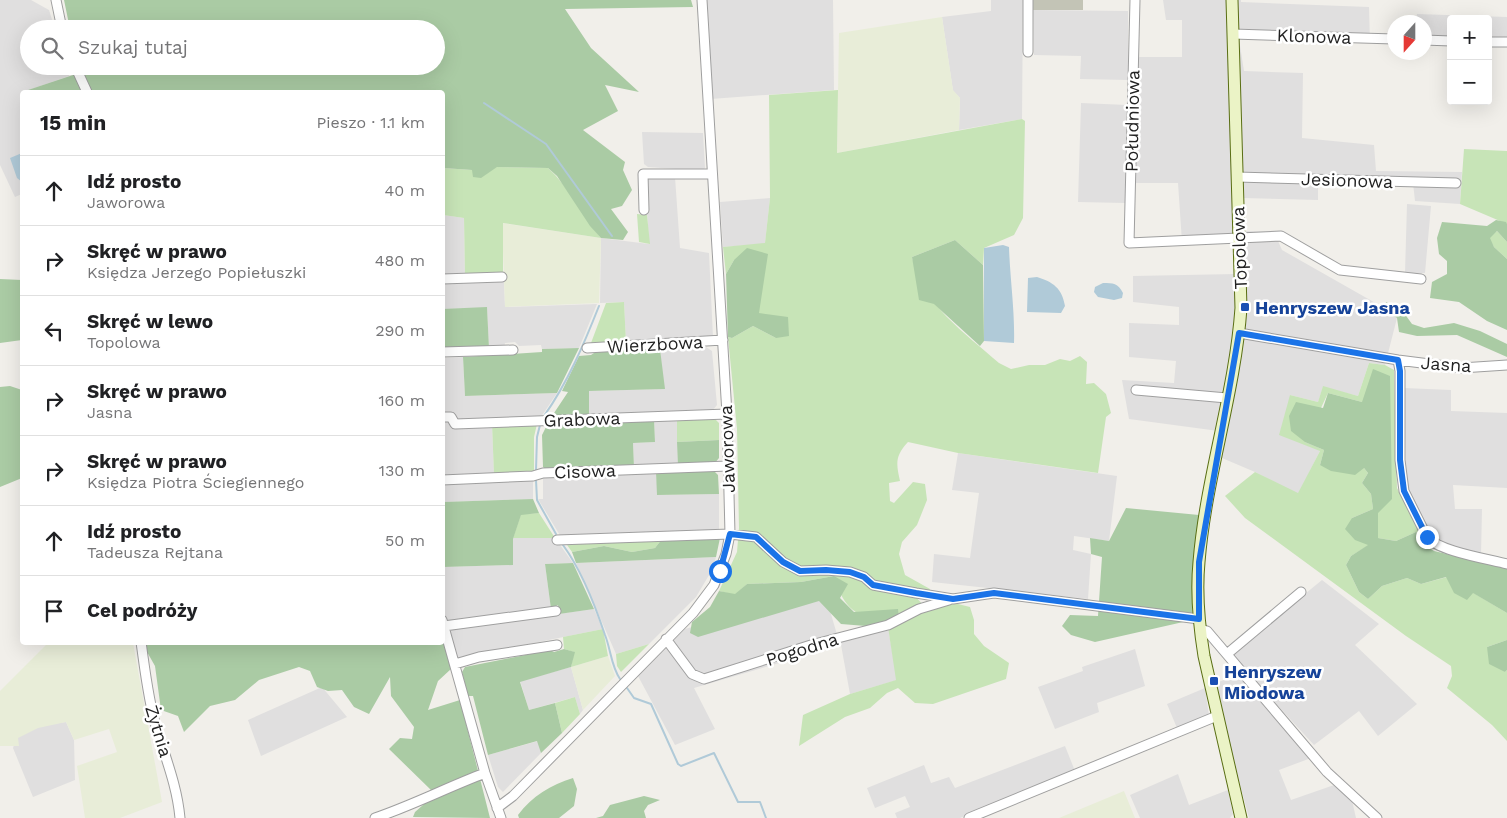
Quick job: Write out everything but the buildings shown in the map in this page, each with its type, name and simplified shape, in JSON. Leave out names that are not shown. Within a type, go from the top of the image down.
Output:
[{"type":"street","points":[[56,0],[60,20]]},
{"type":"street","name":"Jaworowa","points":[[497,808],[513,796],[693,613],[714,585],[726,554],[730,534],[727,414],[711,174],[702,0]]},
{"type":"street","points":[[1028,0],[1028,52]]},
{"type":"street","name":"Południowa","points":[[1135,0],[1129,242],[1238,237]]},
{"type":"street","name":"Topolowa","points":[[1232,0],[1241,308],[1239,333],[1199,562],[1199,624],[1217,716],[1241,818]]},
{"type":"street","name":"Klonowa","points":[[1233,34],[1387,39]]},
{"type":"street","points":[[1432,40],[1447,40]]},
{"type":"street","points":[[1492,42],[1507,42]]},
{"type":"street","points":[[79,75],[86,90]]},
{"type":"street","points":[[644,210],[643,174],[711,174]]},
{"type":"street","name":"Jesionowa","points":[[1237,177],[1456,183]]},
{"type":"street","points":[[1238,237],[1281,236],[1340,270],[1421,279]]},
{"type":"street","points":[[445,279],[502,277]]},
{"type":"street","name":"Jasna","points":[[1239,333],[1398,360],[1461,368],[1507,365]]},
{"type":"street","name":"Wierzbowa","points":[[586,348],[723,340]]},
{"type":"street","points":[[445,352],[514,350]]},
{"type":"street","points":[[1398,360],[1400,371],[1400,460],[1404,491],[1431,542],[1443,548],[1507,564]]},
{"type":"street","points":[[1136,390],[1227,398]]},
{"type":"street","name":"Grabowa","points":[[445,417],[451,416],[455,424],[727,414]]},
{"type":"street","name":"Cisowa","points":[[445,480],[533,476],[543,473],[728,466]]},
{"type":"street","points":[[557,540],[730,534],[756,537],[783,562],[800,571],[826,570],[850,572],[864,577],[873,585],[953,599],[994,593],[1199,624],[1227,654],[1327,772],[1378,818]]},
{"type":"street","points":[[1227,654],[1301,592]]},
{"type":"street","name":"Pogodna","points":[[666,639],[692,674],[704,679],[811,645],[888,625],[919,609],[953,599]]},
{"type":"street","points":[[445,623],[556,611]]},
{"type":"street","points":[[445,630],[485,773],[501,818]]},
{"type":"street","name":"Żytnia","points":[[141,645],[151,706],[174,780],[180,818]]},
{"type":"street","points":[[455,664],[479,657],[557,645]]},
{"type":"street","points":[[969,818],[1217,716]]},
{"type":"street","points":[[375,818],[408,807],[454,784],[485,773]]},
{"type":"shaded area","points":[[0,0],[31,0],[49,10],[52,20],[20,20],[20,75],[69,76],[29,90],[20,90],[20,195],[15,197],[0,165]]},
{"type":"shaded area","points":[[706,0],[833,0],[834,90],[711,99]]},
{"type":"shaded area","points":[[991,0],[1023,0],[1022,119],[959,130],[960,98],[953,91],[942,17],[991,11]]},
{"type":"shaded area","points":[[1033,0],[1083,0],[1083,10],[1033,10]]},
{"type":"shaded area","points":[[1163,0],[1241,0],[1241,2],[1369,7],[1370,43],[1239,39],[1244,71],[1303,73],[1302,138],[1374,145],[1376,171],[1462,172],[1460,204],[1415,201],[1413,183],[1318,182],[1318,200],[1243,198],[1245,231],[1274,232],[1282,250],[1386,309],[1397,318],[1385,365],[1369,363],[1358,396],[1323,387],[1318,402],[1290,395],[1320,451],[1298,494],[1222,458],[1226,432],[1129,419],[1122,380],[1174,383],[1176,361],[1129,357],[1129,323],[1179,325],[1179,307],[1133,302],[1133,276],[1236,274],[1236,243],[1231,239],[1182,242],[1178,183],[1134,183],[1138,57],[1182,57],[1182,20],[1166,20]]},
{"type":"shaded area","points":[[1033,10],[1128,11],[1128,80],[1080,79],[1081,56],[1034,55]]},
{"type":"shaded area","points":[[1417,14],[1447,15],[1447,36],[1432,36],[1432,15]]},
{"type":"shaded area","points":[[1492,16],[1507,17],[1507,38],[1492,37]]},
{"type":"shaded area","points":[[1081,103],[1127,105],[1125,203],[1078,202]]},
{"type":"shaded area","points":[[642,132],[703,133],[705,168],[702,171],[648,167],[644,164]]},
{"type":"shaded area","points":[[648,176],[675,177],[680,248],[709,253],[713,338],[626,342],[624,302],[600,303],[601,238],[649,244],[645,179]]},
{"type":"shaded area","points":[[770,198],[765,244],[723,247],[720,202]]},
{"type":"shaded area","points":[[1407,204],[1431,206],[1425,273],[1405,273]]},
{"type":"shaded area","points":[[445,215],[464,218],[465,276],[445,276]]},
{"type":"shaded area","points":[[504,281],[505,307],[597,304],[579,348],[542,349],[541,345],[519,346],[515,342],[505,343],[504,348],[489,348],[487,308],[445,309],[445,283]]},
{"type":"shaded area","points":[[706,347],[712,351],[717,405],[711,412],[589,415],[589,391],[664,389],[660,349]]},
{"type":"shaded area","points":[[463,357],[465,396],[557,393],[541,417],[457,420],[445,414],[445,358]]},
{"type":"shaded area","points":[[1404,388],[1451,390],[1451,411],[1507,413],[1507,488],[1453,485],[1455,509],[1482,509],[1481,555],[1430,538],[1406,487]]},
{"type":"shaded area","points":[[449,418],[450,425],[492,424],[494,475],[445,477],[445,419]]},
{"type":"shaded area","points":[[677,418],[678,466],[634,467],[633,443],[655,442],[654,419]]},
{"type":"shaded area","points":[[958,453],[1117,476],[1109,541],[1074,536],[1073,550],[1091,554],[1088,599],[932,582],[934,554],[970,558],[979,493],[952,490]]},
{"type":"shaded area","points":[[656,472],[658,495],[719,494],[719,531],[561,537],[538,499],[543,499],[543,477]]},
{"type":"shaded area","points":[[533,479],[533,499],[445,502],[445,483]]},
{"type":"shaded area","points":[[513,538],[555,538],[573,563],[545,564],[551,609],[446,623],[445,567],[513,565]]},
{"type":"shaded area","points":[[716,557],[712,570],[696,597],[649,644],[616,654],[576,563]]},
{"type":"shaded area","points":[[1322,580],[1379,624],[1355,645],[1417,704],[1378,736],[1359,711],[1314,745],[1233,657],[1235,651]]},
{"type":"shaded area","points":[[824,590],[838,638],[888,627],[897,680],[850,694],[841,645],[694,688],[715,729],[675,745],[638,676],[685,629]]},
{"type":"shaded area","points":[[594,609],[603,629],[459,658],[454,657],[448,629]]},
{"type":"shaded area","points":[[1135,649],[1145,686],[1097,703],[1099,712],[1055,729],[1038,687],[1083,671],[1082,667]]},
{"type":"shaded area","points":[[571,667],[583,710],[580,714],[575,697],[529,710],[520,681]]},
{"type":"shaded area","points":[[1240,674],[1311,758],[1279,770],[1291,800],[1337,784],[1351,796],[1356,818],[1249,818],[1213,684]]},
{"type":"shaded area","points":[[322,687],[347,717],[261,756],[248,720]]},
{"type":"shaded area","points":[[1205,688],[1209,716],[1177,728],[1167,704]]},
{"type":"shaded area","points":[[66,722],[74,740],[75,780],[33,797],[13,748],[17,736],[38,726]]},
{"type":"shaded area","points":[[538,741],[541,753],[503,792],[498,787],[488,755]]},
{"type":"shaded area","points":[[1065,746],[1075,771],[960,818],[897,818],[895,813],[910,807],[905,796],[875,808],[867,788],[924,765],[931,783],[949,777],[955,788]]},
{"type":"shaded area","points":[[1178,774],[1189,805],[1228,790],[1233,814],[1230,818],[1140,818],[1130,795]]},
{"type":"green space","points":[[64,0],[691,0],[693,7],[565,9],[591,48],[639,92],[605,85],[618,111],[583,130],[625,162],[623,170],[632,190],[622,206],[611,209],[628,232],[623,240],[601,238],[590,226],[557,176],[548,168],[497,167],[481,178],[473,177],[472,170],[445,168],[445,90],[28,90],[73,75],[445,75],[445,20],[68,20]]},
{"type":"green space","points":[[942,17],[953,90],[960,98],[959,130],[837,153],[839,33]]},
{"type":"green space","points":[[838,90],[837,153],[1022,119],[1025,121],[1023,218],[1014,235],[984,248],[983,265],[955,240],[912,257],[917,274],[925,289],[946,316],[999,363],[1011,369],[1029,365],[1045,365],[1060,359],[1070,361],[1080,356],[1087,362],[1086,384],[1094,383],[1106,394],[1111,413],[1106,417],[1098,473],[958,453],[908,442],[901,451],[898,460],[900,481],[889,483],[890,501],[894,503],[913,482],[925,484],[927,500],[917,525],[902,542],[899,554],[905,575],[930,589],[929,593],[914,595],[925,607],[954,603],[970,607],[974,620],[974,634],[984,646],[1009,663],[1006,679],[933,704],[915,703],[898,688],[887,693],[870,708],[845,717],[799,746],[803,715],[850,694],[896,680],[888,627],[853,610],[842,597],[834,576],[801,582],[747,584],[735,595],[719,591],[737,552],[739,528],[737,429],[728,337],[732,338],[753,326],[776,338],[759,313],[734,260],[726,274],[723,247],[765,243],[770,198],[769,95]]},
{"type":"green space","points":[[1464,149],[1507,151],[1507,224],[1460,204]]},
{"type":"green space","points":[[497,167],[548,168],[563,184],[601,238],[503,223],[503,274],[465,276],[464,218],[445,215],[445,168],[472,170]]},
{"type":"green space","points":[[637,214],[647,215],[650,244],[639,242]]},
{"type":"green space","points":[[1496,220],[1506,222],[1507,224],[1507,242],[1497,231],[1490,238],[1494,247],[1507,259],[1507,330],[1487,321],[1459,302],[1430,298],[1432,282],[1447,274],[1447,261],[1439,254],[1437,238],[1442,222],[1487,226]]},
{"type":"green space","points":[[502,223],[601,238],[599,303],[505,307]]},
{"type":"green space","points":[[1497,231],[1507,242],[1507,259],[1494,247],[1489,238]]},
{"type":"green space","points":[[955,240],[983,265],[984,341],[980,346],[934,304],[919,300],[912,257]]},
{"type":"green space","points":[[747,248],[768,254],[759,313],[788,317],[789,336],[776,338],[753,326],[732,338],[728,337],[726,274],[734,260]]},
{"type":"green space","points":[[0,279],[20,280],[20,340],[0,343]]},
{"type":"green space","points":[[624,302],[626,342],[591,343],[606,303]]},
{"type":"green space","points":[[1386,302],[1404,313],[1412,324],[1424,328],[1454,323],[1480,331],[1507,344],[1507,357],[1457,335],[1417,336],[1399,332],[1397,318],[1385,310]]},
{"type":"green space","points":[[487,307],[489,348],[445,347],[445,309]]},
{"type":"green space","points":[[579,348],[557,393],[465,396],[463,357],[542,352],[542,349]]},
{"type":"green space","points":[[660,349],[665,389],[589,391],[589,415],[552,416],[568,392],[562,391],[579,356],[591,355],[597,351]]},
{"type":"green space","points":[[1369,363],[1385,365],[1394,370],[1397,488],[1424,541],[1434,549],[1466,555],[1437,551],[1426,544],[1416,532],[1396,541],[1378,538],[1378,513],[1362,402],[1328,393],[1305,442],[1324,450],[1320,465],[1364,468],[1368,473],[1362,483],[1371,494],[1373,509],[1352,518],[1369,545],[1351,556],[1346,565],[1359,592],[1368,599],[1382,586],[1407,578],[1421,584],[1447,577],[1507,613],[1507,640],[1487,647],[1505,672],[1507,670],[1507,741],[1492,725],[1447,688],[1452,676],[1451,666],[1406,636],[1245,518],[1225,496],[1255,472],[1298,493],[1320,451],[1279,435],[1290,395],[1318,402],[1323,386],[1358,396]]},
{"type":"green space","points":[[1373,369],[1390,376],[1392,499],[1378,513],[1378,538],[1396,541],[1416,532],[1422,543],[1434,551],[1507,568],[1507,613],[1473,593],[1467,600],[1454,593],[1446,577],[1421,584],[1407,578],[1382,586],[1368,599],[1359,592],[1346,565],[1351,556],[1368,545],[1355,540],[1345,529],[1352,518],[1373,509],[1371,494],[1362,483],[1368,473],[1364,468],[1355,475],[1331,471],[1320,465],[1324,450],[1305,442],[1291,431],[1289,416],[1296,402],[1323,408],[1328,393],[1362,402]]},
{"type":"green space","points":[[10,386],[20,389],[20,479],[0,487],[0,387]]},
{"type":"green space","points":[[713,417],[719,423],[719,440],[677,442],[677,418]]},
{"type":"green space","points":[[654,419],[655,442],[633,443],[634,467],[545,469],[543,467],[542,435],[548,423]]},
{"type":"green space","points":[[492,424],[537,424],[534,437],[534,473],[494,475]]},
{"type":"green space","points":[[719,440],[719,458],[714,464],[678,466],[677,442]]},
{"type":"green space","points":[[713,470],[718,475],[719,494],[657,495],[656,472]]},
{"type":"green space","points":[[533,499],[539,513],[521,515],[513,539],[513,565],[445,567],[445,502]]},
{"type":"green space","points":[[1126,508],[1199,515],[1193,561],[1192,620],[1095,642],[1071,635],[1062,626],[1070,615],[1098,616],[1102,557],[1091,554],[1090,538],[1109,541]]},
{"type":"green space","points":[[539,513],[555,538],[513,538],[521,514]]},
{"type":"green space","points":[[720,538],[716,557],[576,563],[572,552],[604,546],[632,552],[655,548],[662,539]]},
{"type":"green space","points":[[662,539],[655,548],[632,552],[604,546],[572,552],[565,542]]},
{"type":"green space","points":[[573,563],[594,609],[559,614],[558,605],[551,609],[545,564]]},
{"type":"green space","points":[[834,576],[848,584],[840,598],[854,612],[898,609],[899,619],[866,626],[841,624],[819,601],[698,637],[690,633],[692,622],[710,607],[719,591],[735,594],[747,584],[801,582]]},
{"type":"green space","points":[[603,629],[608,656],[571,667],[574,652],[564,649],[563,637]]},
{"type":"green space","points":[[1507,640],[1507,670],[1505,672],[1489,664],[1487,647]]},
{"type":"green space","points":[[445,644],[451,669],[438,681],[428,710],[460,700],[490,818],[413,817],[415,812],[431,798],[431,790],[389,749],[400,738],[412,739],[414,727],[391,696],[390,677],[369,714],[354,707],[342,690],[328,691],[317,687],[310,671],[299,667],[259,680],[235,700],[210,706],[184,732],[178,716],[161,710],[155,666],[143,645]]},
{"type":"green space","points":[[649,644],[621,672],[617,666],[616,654]]},
{"type":"green space","points":[[46,645],[133,645],[162,802],[120,818],[85,818],[77,766],[117,752],[109,729],[74,740],[66,722],[38,728],[18,738],[19,746],[0,746],[0,691]]},
{"type":"green space","points":[[564,649],[575,652],[571,667],[520,682],[529,710],[555,703],[562,733],[541,753],[537,741],[488,755],[473,696],[468,696],[462,672],[465,667],[550,650],[554,652]]},
{"type":"green space","points":[[608,656],[615,676],[583,710],[571,667]]},
{"type":"green space","points":[[575,697],[580,714],[562,733],[555,703]]},
{"type":"green space","points":[[573,778],[577,789],[574,806],[559,818],[519,818],[518,815],[529,802],[557,784]]},
{"type":"green space","points":[[1124,791],[1135,818],[1059,818]]},
{"type":"green space","points":[[644,796],[660,800],[648,805],[644,811],[646,818],[596,818],[603,816],[610,805]]},
{"type":"water","points":[[20,154],[20,180],[17,178],[10,158]]},
{"type":"water","points":[[1003,245],[1009,247],[1014,343],[984,341],[984,248]]},
{"type":"water","points":[[1037,277],[1048,281],[1059,290],[1065,306],[1061,313],[1027,312],[1028,278]]},
{"type":"water","points":[[1103,283],[1117,285],[1123,293],[1122,298],[1114,300],[1098,297],[1094,292],[1095,287]]},
{"type":"waterway","points":[[484,103],[546,144],[612,236]]},
{"type":"waterway","points":[[544,416],[568,376],[599,306]]},
{"type":"waterway","points":[[536,470],[537,437],[540,425]]},
{"type":"waterway","points":[[536,480],[537,500],[556,534]]},
{"type":"waterway","points":[[563,545],[587,588],[620,679]]},
{"type":"waterway","points":[[627,688],[634,698],[651,704],[678,764],[681,766],[714,753],[738,802],[760,802],[766,818]]},
{"type":"place","name":"Henryszew Jasna","points":[[1245,307]]},
{"type":"place","name":"Henryszew Miodowa","points":[[1214,681]]},
{"type":"route","points":[[720,571],[730,534],[756,537],[783,562],[800,571],[826,570],[850,572],[864,577],[873,585],[916,593],[953,599],[994,593],[1199,619],[1199,562],[1239,333],[1398,360],[1400,371],[1400,460],[1404,491],[1427,537]]}]
